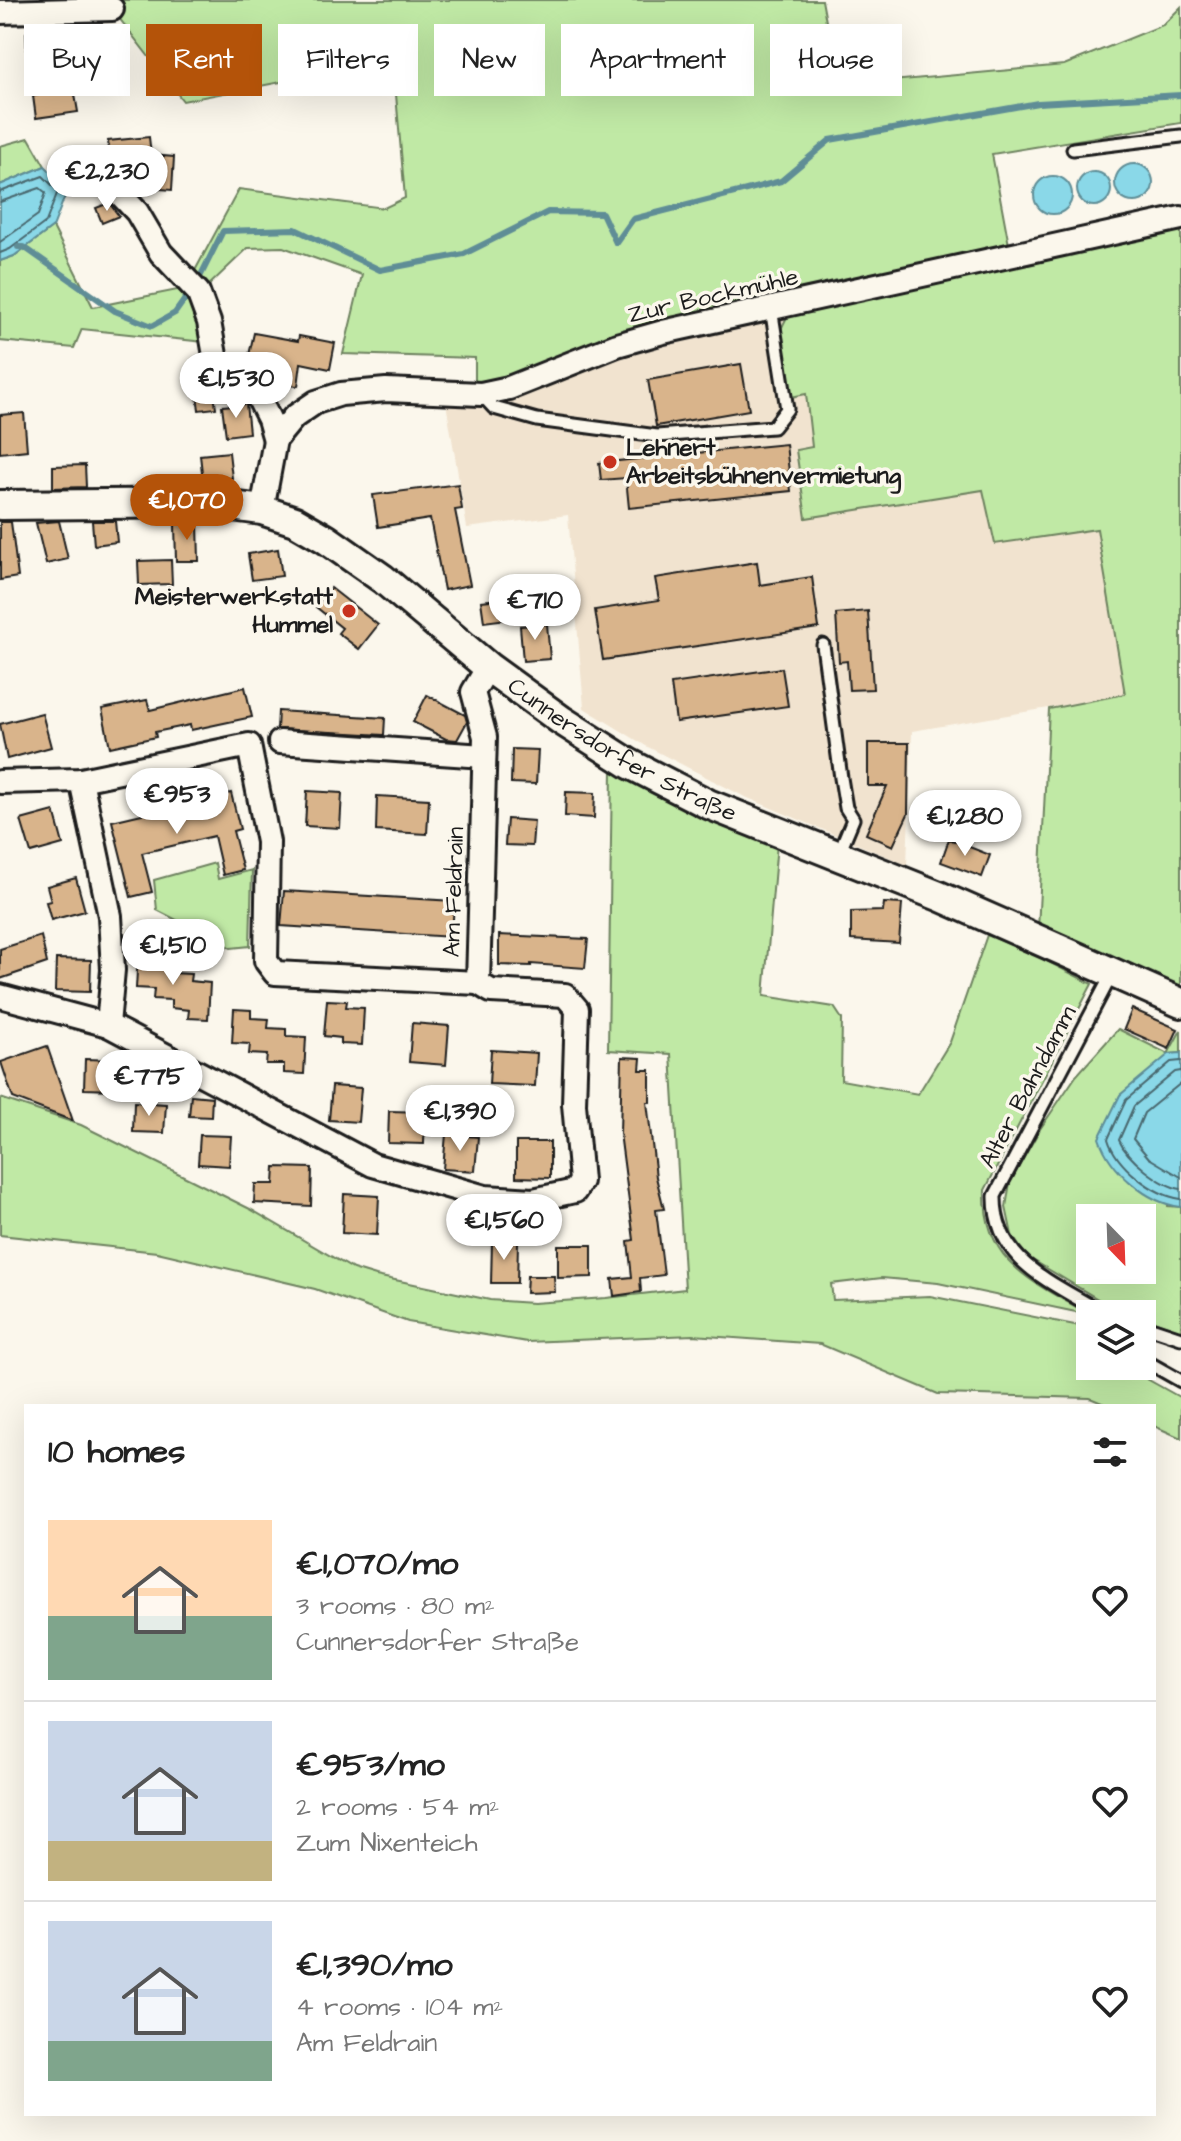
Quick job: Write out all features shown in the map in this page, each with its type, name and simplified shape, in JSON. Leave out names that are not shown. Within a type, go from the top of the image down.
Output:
[{"type":"street","points":[[0,12],[112,9]]},
{"type":"street","points":[[119,193],[137,212],[161,253],[193,286],[209,322],[216,361],[257,395],[269,419],[275,440],[262,510]]},
{"type":"street","name":"Zur Bockmühle","points":[[275,440],[294,417],[316,402],[341,394],[386,390],[481,394],[509,388],[617,345],[663,332],[1181,218]]},
{"type":"street","name":"Cunnersdorfer Straße","points":[[0,505],[209,503],[262,510],[295,521],[383,579],[488,667],[561,720],[630,764],[708,804],[939,896],[1181,1003]]},
{"type":"street","name":"Am Feldrain","points":[[0,996],[108,1025],[373,1165],[485,1197],[533,1200],[575,1191],[581,1181],[574,1104],[577,1009],[565,995],[491,991],[478,983],[485,737],[473,692],[488,667]]},
{"type":"street","points":[[280,742],[484,756]]},
{"type":"street","points":[[0,782],[81,780],[249,745],[268,842],[266,961],[275,973],[478,983]]},
{"type":"street","points":[[81,780],[110,916],[113,970],[108,1025]]},
{"type":"lane","points":[[1073,149],[1181,136]]},
{"type":"lane","points":[[481,394],[494,408],[537,420],[657,436],[773,427],[787,409],[771,308]]},
{"type":"lane","points":[[823,645],[846,808],[853,819],[837,856]]},
{"type":"lane","name":"Alter Bahndamm","points":[[1081,1300],[1036,1272],[1011,1252],[995,1216],[995,1196],[1120,976]]},
{"type":"lane","points":[[1156,1330],[1181,1338]]},
{"type":"lane","points":[[1156,1367],[1181,1381]]},
{"type":"shaded area","points":[[787,317],[780,331],[791,396],[806,394],[812,448],[797,451],[983,489],[995,544],[1097,529],[1126,695],[912,731],[907,865],[743,796],[646,746],[584,708],[568,515],[467,528],[446,403],[519,396],[623,356]]},
{"type":"green space","points":[[0,0],[822,0],[826,24],[770,24],[770,96],[902,96],[902,80],[1064,65],[1163,25],[1181,7],[1181,123],[992,154],[1009,245],[508,380],[475,384],[475,358],[343,354],[362,275],[283,247],[248,248],[205,289],[191,278],[239,189],[384,208],[405,198],[396,96],[418,96],[418,24],[278,24],[278,82],[262,86],[262,24],[146,24],[146,53],[130,32],[130,24],[124,24],[112,9],[0,12]]},
{"type":"green space","points":[[179,96],[209,96],[183,101]]},
{"type":"green space","points":[[29,138],[45,166],[0,185],[0,146]]},
{"type":"green space","points":[[1181,222],[1181,989],[1038,930],[1049,709],[1125,694],[1097,529],[995,544],[983,490],[806,518],[796,450],[812,447],[806,394],[791,397],[780,331],[787,317]]},
{"type":"green space","points":[[53,227],[93,307],[182,289],[195,301],[205,342],[82,329],[74,348],[0,341],[0,261],[14,256]]},
{"type":"green space","points":[[612,769],[777,843],[764,996],[834,1007],[842,1019],[841,1080],[918,1094],[950,1042],[987,935],[1092,984],[985,1190],[993,1236],[1003,1253],[1032,1280],[1076,1307],[1076,1312],[938,1283],[882,1278],[831,1284],[833,1300],[930,1296],[1076,1325],[1076,1380],[1149,1380],[1181,1398],[1181,1438],[1156,1427],[1156,1404],[1104,1404],[1090,1398],[938,1394],[820,1344],[693,1335],[527,1342],[408,1322],[315,1289],[157,1252],[0,1235],[0,1098],[81,1125],[250,1209],[353,1269],[376,1276],[490,1300],[533,1303],[685,1289],[671,1054],[608,1050]]},
{"type":"green space","points":[[215,863],[218,879],[252,870],[250,946],[231,948],[157,910],[154,880]]},
{"type":"green space","points":[[1118,1029],[1168,1054],[1168,1206],[1181,1207],[1181,1331],[1156,1322],[1156,1300],[1100,1300],[1026,1256],[1012,1235],[1006,1207],[1010,1182],[1040,1129],[1076,1076]]},
{"type":"green space","points":[[1181,1030],[1181,1053],[1168,1054]]},
{"type":"water","points":[[1134,164],[1147,170],[1153,183],[1147,196],[1134,202],[1121,196],[1115,183],[1121,170]]},
{"type":"water","points":[[45,166],[68,188],[53,227],[14,256],[0,261],[0,185]]},
{"type":"water","points":[[1094,172],[1106,177],[1111,189],[1106,201],[1094,206],[1082,201],[1077,189],[1082,177]]},
{"type":"water","points":[[1053,176],[1066,182],[1072,195],[1066,208],[1053,214],[1040,208],[1034,195],[1040,182]]},
{"type":"water","points":[[1181,1053],[1181,1207],[1155,1199],[1131,1183],[1112,1162],[1099,1138],[1120,1095],[1169,1054]]},
{"type":"building","points":[[33,96],[75,96],[78,112],[36,118]]},
{"type":"building","points":[[149,137],[151,155],[174,157],[172,190],[148,188],[149,174],[112,178],[108,141]]},
{"type":"building","points":[[109,203],[119,216],[102,223],[96,208]]},
{"type":"building","points":[[254,333],[298,341],[299,336],[335,343],[330,369],[301,363],[298,386],[265,383],[268,359],[249,355]]},
{"type":"building","points":[[741,364],[749,410],[656,426],[648,380]]},
{"type":"building","points":[[214,393],[216,408],[199,410],[197,395]]},
{"type":"building","points":[[246,404],[249,433],[226,436],[222,406]]},
{"type":"building","points":[[24,413],[27,450],[0,453],[0,415]]},
{"type":"building","points":[[786,444],[791,491],[629,508],[626,478],[601,480],[599,463]]},
{"type":"building","points":[[229,452],[232,478],[203,481],[200,455]]},
{"type":"building","points":[[85,465],[86,487],[53,488],[53,466]]},
{"type":"building","points":[[458,484],[462,509],[455,510],[470,585],[444,590],[430,519],[378,527],[373,495]]},
{"type":"building","points":[[59,521],[68,559],[46,564],[36,523]]},
{"type":"building","points":[[92,521],[115,521],[117,542],[94,545]]},
{"type":"building","points":[[0,522],[11,522],[18,577],[0,580]]},
{"type":"building","points":[[198,523],[199,561],[176,561],[175,524]]},
{"type":"building","points":[[278,549],[282,576],[252,580],[248,554]]},
{"type":"building","points":[[171,560],[172,584],[139,585],[138,561]]},
{"type":"building","points":[[757,562],[760,585],[812,577],[819,628],[603,660],[595,610],[659,600],[655,578]]},
{"type":"building","points":[[331,588],[378,625],[359,649],[338,633],[342,628],[316,607]]},
{"type":"building","points":[[520,597],[522,617],[484,622],[481,601]]},
{"type":"building","points":[[868,611],[873,689],[849,690],[847,661],[839,662],[836,614]]},
{"type":"building","points":[[547,624],[550,659],[523,661],[520,626]]},
{"type":"building","points":[[782,668],[788,706],[676,722],[671,684]]},
{"type":"building","points":[[245,687],[252,717],[191,730],[190,725],[155,732],[156,737],[110,747],[102,709],[147,700],[150,710]]},
{"type":"building","points":[[427,695],[465,715],[467,722],[457,740],[446,739],[413,722]]},
{"type":"building","points":[[278,711],[385,718],[384,735],[277,729]]},
{"type":"building","points":[[42,713],[51,747],[7,759],[0,724]]},
{"type":"building","points":[[868,743],[909,743],[908,814],[893,846],[866,834],[887,786],[868,786]]},
{"type":"building","points":[[512,749],[538,750],[536,784],[511,783]]},
{"type":"building","points":[[307,791],[342,793],[340,828],[305,826]]},
{"type":"building","points":[[566,792],[595,793],[594,818],[565,816]]},
{"type":"building","points":[[231,793],[240,829],[233,831],[243,870],[223,875],[214,836],[142,853],[152,892],[131,897],[112,821]]},
{"type":"building","points":[[377,796],[429,799],[427,834],[376,831]]},
{"type":"building","points":[[54,811],[63,844],[31,853],[21,820]]},
{"type":"building","points":[[507,819],[534,821],[532,846],[505,845]]},
{"type":"building","points":[[949,839],[990,855],[982,877],[941,862]]},
{"type":"building","points":[[76,878],[85,911],[51,920],[46,902],[51,901],[47,886]]},
{"type":"building","points":[[284,891],[454,901],[452,937],[281,926]]},
{"type":"building","points":[[884,903],[902,904],[899,943],[851,940],[851,912],[883,911]]},
{"type":"building","points":[[499,935],[588,939],[585,968],[499,965]]},
{"type":"building","points":[[41,936],[47,963],[0,979],[0,949]]},
{"type":"building","points":[[138,954],[156,955],[155,963],[173,964],[173,973],[191,974],[190,981],[210,983],[208,1019],[188,1018],[189,1010],[171,1008],[171,1000],[153,999],[154,989],[136,988]]},
{"type":"building","points":[[56,959],[91,960],[90,992],[55,991]]},
{"type":"building","points":[[327,1000],[347,1001],[346,1007],[364,1008],[362,1045],[341,1044],[341,1038],[324,1036]]},
{"type":"building","points":[[234,1009],[251,1010],[251,1018],[269,1019],[268,1028],[286,1029],[286,1036],[306,1037],[304,1074],[284,1073],[284,1064],[266,1064],[267,1055],[249,1054],[250,1044],[232,1043]]},
{"type":"building","points":[[1132,1009],[1178,1029],[1169,1049],[1124,1029]]},
{"type":"building","points":[[412,1023],[449,1026],[446,1065],[409,1062]]},
{"type":"building","points":[[47,1046],[73,1121],[13,1098],[1,1062]]},
{"type":"building","points":[[491,1050],[537,1053],[535,1086],[489,1084]]},
{"type":"building","points":[[622,1057],[641,1058],[640,1070],[650,1070],[650,1102],[647,1102],[656,1177],[664,1209],[656,1210],[664,1275],[640,1278],[641,1292],[614,1296],[612,1279],[632,1277],[628,1241],[634,1240],[620,1133]]},
{"type":"building","points":[[85,1059],[116,1060],[116,1066],[146,1067],[146,1091],[84,1089]]},
{"type":"building","points":[[332,1086],[361,1088],[358,1122],[329,1120]]},
{"type":"building","points":[[191,1095],[212,1097],[211,1117],[189,1116]]},
{"type":"building","points":[[134,1102],[166,1104],[164,1133],[133,1132]]},
{"type":"building","points":[[389,1111],[425,1112],[424,1144],[388,1143]]},
{"type":"building","points":[[446,1134],[478,1137],[475,1171],[443,1169]]},
{"type":"building","points":[[200,1135],[231,1136],[229,1166],[198,1164]]},
{"type":"building","points":[[516,1142],[550,1142],[550,1178],[516,1177]]},
{"type":"building","points":[[275,1167],[312,1168],[311,1206],[254,1203],[255,1184],[274,1184]]},
{"type":"building","points":[[344,1194],[379,1196],[377,1235],[342,1233]]},
{"type":"building","points":[[492,1242],[518,1242],[517,1283],[491,1283]]},
{"type":"building","points":[[558,1245],[592,1245],[592,1277],[558,1278]]},
{"type":"building","points":[[527,1276],[554,1276],[555,1292],[526,1293]]},
{"type":"waterway","points":[[197,283],[223,231],[295,229],[380,270],[464,254],[548,212],[602,213],[616,243],[633,219],[781,181],[830,140],[1038,103],[1181,95]]},
{"type":"waterway","points":[[18,247],[24,247],[115,311],[152,326],[175,313],[190,292]]},
{"type":"place","name":"Lehnert Arbeitsbühnenvermietung","points":[[610,462]]},
{"type":"place","name":"Meisterwerkstatt Hummel","points":[[349,611]]}]
